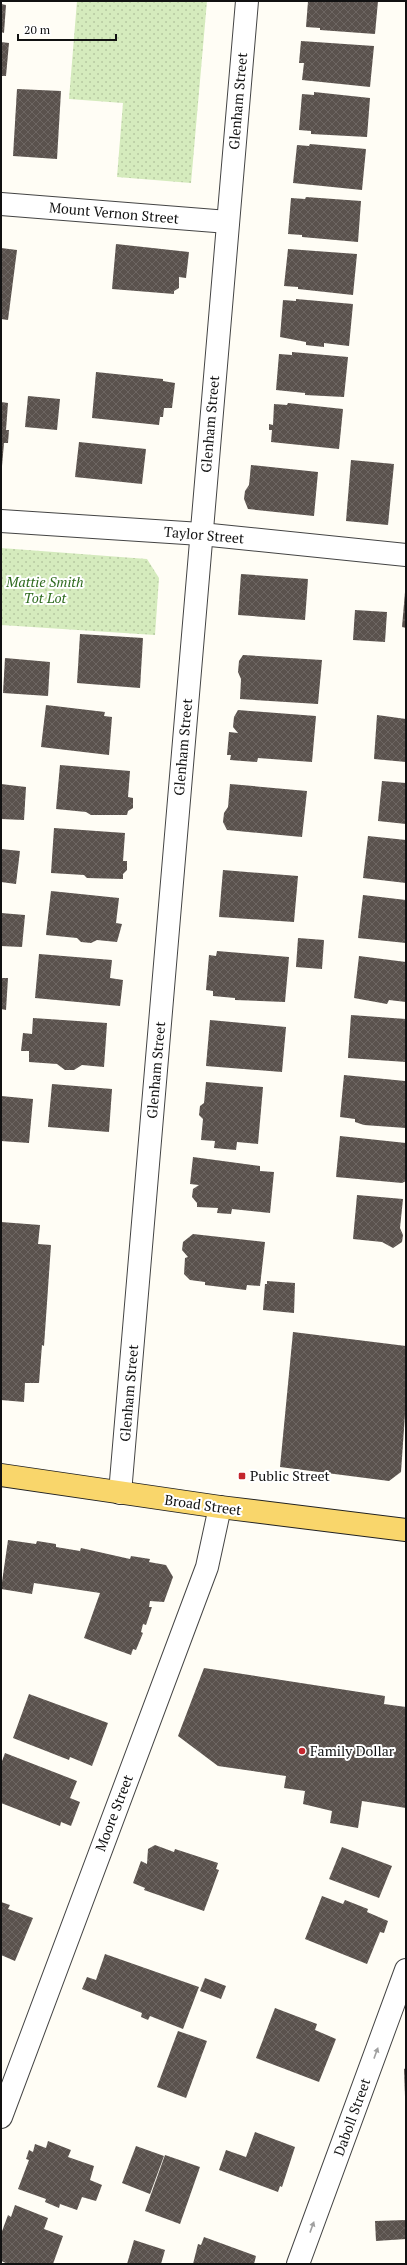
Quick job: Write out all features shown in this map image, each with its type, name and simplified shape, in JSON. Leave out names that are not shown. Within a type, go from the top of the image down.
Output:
[{"type":"main road","name":"Broad Street","points":[[1,1475],[220,1507],[406,1530]]},
{"type":"street","name":"Glenham Street","points":[[120,1493],[247,1]]},
{"type":"street","name":"Mount Vernon Street","points":[[1,204],[228,222]]},
{"type":"street","name":"Taylor Street","points":[[1,521],[201,534],[406,555]]},
{"type":"street","name":"Moore Street","points":[[1,2117],[207,1568],[220,1507]]},
{"type":"street","name":"Daboll Street","points":[[298,2264],[406,1970]]},
{"type":"green space","points":[[77,1],[207,1],[191,183],[117,177],[123,103],[69,99]]},
{"type":"green space","name":"Mattie Smith Tot Lot","points":[[1,548],[147,559],[159,578],[155,635],[1,625]]},
{"type":"building","points":[[308,1],[378,1],[375,34],[320,30],[320,28],[306,27]]},
{"type":"building","points":[[1,4],[6,5],[4,33],[1,32]]},
{"type":"building","points":[[301,41],[374,46],[370,87],[302,80],[304,63],[299,63]]},
{"type":"building","points":[[1,42],[9,43],[6,76],[1,76]]},
{"type":"building","points":[[17,89],[61,91],[57,159],[13,156]]},
{"type":"building","points":[[314,92],[370,98],[367,137],[311,134],[311,131],[299,130],[302,94],[314,95]]},
{"type":"building","points":[[310,144],[366,149],[362,190],[293,183],[297,145],[309,146]]},
{"type":"building","points":[[306,197],[361,201],[358,242],[302,237],[302,235],[288,234],[291,198],[305,199]]},
{"type":"building","points":[[116,244],[189,252],[186,278],[179,277],[179,288],[174,291],[174,294],[112,289]]},
{"type":"building","points":[[1,248],[17,250],[8,320],[1,319]]},
{"type":"building","points":[[288,249],[357,254],[353,295],[284,286]]},
{"type":"building","points":[[296,299],[353,304],[349,346],[324,343],[324,347],[306,345],[306,342],[280,337],[283,300],[296,301]]},
{"type":"building","points":[[292,352],[348,357],[344,397],[305,395],[305,393],[276,390],[279,354],[292,355]]},
{"type":"building","points":[[96,372],[163,379],[163,381],[175,383],[172,408],[164,408],[163,417],[160,417],[159,425],[92,418]]},
{"type":"building","points":[[28,396],[60,399],[57,430],[25,427]]},
{"type":"building","points":[[1,402],[8,403],[6,430],[9,430],[8,443],[4,443],[2,466]]},
{"type":"building","points":[[288,403],[343,409],[339,449],[271,442],[272,430],[269,430],[269,424],[273,425],[274,404],[287,405]]},
{"type":"building","points":[[79,442],[146,449],[142,484],[75,477]]},
{"type":"building","points":[[351,460],[394,464],[388,525],[346,521]]},
{"type":"building","points":[[251,465],[318,472],[314,516],[248,509],[244,499],[245,491],[249,485]]},
{"type":"building","points":[[241,574],[308,579],[305,620],[238,615]]},
{"type":"building","points":[[406,592],[406,628],[402,627]]},
{"type":"building","points":[[355,610],[387,612],[385,642],[353,640]]},
{"type":"building","points":[[80,634],[143,638],[140,688],[77,683]]},
{"type":"building","points":[[243,655],[322,660],[318,704],[240,699],[241,679],[238,672],[239,661]]},
{"type":"building","points":[[5,658],[50,662],[48,696],[3,693]]},
{"type":"building","points":[[46,705],[105,712],[104,716],[112,717],[109,755],[41,747]]},
{"type":"building","points":[[238,710],[316,716],[312,762],[258,758],[257,762],[230,760],[231,755],[227,755],[229,732],[238,733],[233,727],[234,717]]},
{"type":"building","points":[[377,715],[406,719],[406,762],[374,759]]},
{"type":"building","points":[[60,765],[130,771],[128,797],[133,798],[133,808],[128,811],[127,815],[91,815],[86,812],[56,809]]},
{"type":"building","points":[[382,781],[406,783],[406,824],[378,821]]},
{"type":"building","points":[[1,784],[26,787],[24,820],[1,819]]},
{"type":"building","points":[[230,784],[307,791],[302,837],[227,830],[223,822],[224,813],[228,807]]},
{"type":"building","points":[[54,828],[125,833],[123,861],[127,861],[127,870],[123,874],[123,879],[87,878],[84,875],[51,873]]},
{"type":"building","points":[[368,836],[406,840],[406,883],[363,878]]},
{"type":"building","points":[[1,849],[20,851],[16,884],[1,882]]},
{"type":"building","points":[[223,870],[298,876],[294,922],[219,917]]},
{"type":"building","points":[[51,891],[119,898],[116,923],[122,924],[117,942],[97,940],[91,943],[81,942],[77,938],[46,935]]},
{"type":"building","points":[[363,895],[406,900],[406,943],[358,938]]},
{"type":"building","points":[[1,913],[25,915],[22,947],[1,946]]},
{"type":"building","points":[[298,938],[324,940],[322,969],[296,967]]},
{"type":"building","points":[[217,951],[289,957],[285,1002],[235,1000],[235,998],[213,996],[213,991],[206,990],[209,955],[216,956]]},
{"type":"building","points":[[39,954],[112,960],[110,978],[123,980],[120,1006],[35,998]]},
{"type":"building","points":[[359,956],[406,962],[406,1002],[389,1000],[387,1004],[354,998]]},
{"type":"building","points":[[1,978],[8,978],[6,1010],[1,1009]]},
{"type":"building","points":[[351,1015],[406,1019],[406,1062],[348,1058]]},
{"type":"building","points":[[33,1018],[107,1023],[104,1067],[82,1065],[74,1070],[65,1070],[57,1064],[29,1062],[29,1051],[21,1051],[23,1033],[32,1034]]},
{"type":"building","points":[[210,1020],[286,1027],[282,1072],[206,1066]]},
{"type":"building","points":[[344,1075],[405,1081],[406,1128],[364,1125],[355,1122],[355,1119],[340,1117]]},
{"type":"building","points":[[206,1082],[263,1087],[258,1144],[237,1142],[236,1150],[214,1148],[215,1141],[201,1140],[203,1119],[199,1115],[200,1106],[204,1103]]},
{"type":"building","points":[[52,1084],[112,1089],[109,1132],[48,1127]]},
{"type":"building","points":[[1,1096],[33,1099],[29,1143],[1,1141]]},
{"type":"building","points":[[340,1136],[406,1143],[406,1181],[402,1183],[336,1177]]},
{"type":"building","points":[[193,1157],[260,1166],[260,1171],[274,1172],[270,1213],[232,1209],[231,1214],[217,1213],[218,1208],[197,1207],[197,1203],[192,1197],[193,1189],[199,1185],[190,1184]]},
{"type":"building","points":[[357,1195],[403,1199],[400,1228],[403,1235],[402,1242],[393,1248],[382,1242],[353,1239]]},
{"type":"building","points":[[1,1222],[40,1225],[38,1244],[51,1245],[44,1346],[42,1345],[39,1383],[25,1383],[24,1402],[1,1400]]},
{"type":"building","points":[[193,1234],[265,1242],[260,1286],[247,1285],[246,1290],[205,1285],[205,1282],[190,1280],[184,1274],[185,1258],[188,1257],[182,1250],[183,1242]]},
{"type":"building","points":[[267,1281],[295,1283],[294,1313],[263,1310],[265,1284],[267,1284]]},
{"type":"building","points":[[293,1332],[406,1346],[406,1400],[401,1472],[389,1481],[280,1467]]},
{"type":"building","points":[[8,1540],[36,1544],[37,1541],[56,1544],[56,1547],[80,1551],[81,1548],[130,1559],[131,1556],[150,1559],[149,1562],[166,1565],[173,1577],[164,1602],[150,1601],[149,1607],[152,1607],[146,1625],[143,1624],[141,1632],[143,1633],[136,1650],[133,1649],[131,1655],[84,1638],[100,1593],[34,1583],[32,1594],[1,1589]]},
{"type":"building","name":"Family Dollar","points":[[204,1668],[385,1696],[384,1704],[406,1707],[406,1808],[362,1801],[358,1828],[330,1823],[332,1811],[303,1804],[305,1791],[284,1788],[286,1776],[218,1766],[178,1736]]},
{"type":"building","points":[[29,1694],[108,1723],[92,1766],[70,1757],[69,1760],[13,1738]]},
{"type":"building","points":[[5,1753],[77,1781],[70,1798],[80,1802],[71,1826],[61,1822],[60,1826],[1,1803],[1,1764]]},
{"type":"building","points":[[155,1845],[174,1852],[175,1849],[218,1863],[216,1869],[219,1870],[204,1911],[144,1890],[145,1888],[133,1883],[141,1861],[147,1864],[148,1849]]},
{"type":"building","points":[[342,1847],[392,1866],[379,1898],[329,1879]]},
{"type":"building","points":[[322,1896],[343,1904],[345,1900],[368,1909],[367,1912],[388,1921],[384,1933],[380,1932],[367,1964],[305,1939]]},
{"type":"building","points":[[1,1902],[10,1905],[8,1909],[33,1918],[15,1961],[1,1955]]},
{"type":"building","points":[[105,1954],[199,1987],[183,2029],[150,2016],[148,2020],[141,2017],[142,2013],[82,1989],[87,1977],[96,1980]]},
{"type":"building","points":[[205,1978],[226,1986],[221,1999],[200,1991]]},
{"type":"building","points":[[275,2008],[317,2024],[315,2030],[336,2039],[319,2082],[256,2058]]},
{"type":"building","points":[[178,2031],[207,2041],[186,2098],[157,2087]]},
{"type":"building","points":[[406,2068],[406,2096],[405,2096],[404,2069]]},
{"type":"building","points":[[255,2132],[295,2147],[282,2187],[280,2186],[278,2192],[219,2170],[226,2150],[246,2157]]},
{"type":"building","points":[[48,2141],[71,2150],[68,2157],[94,2166],[90,2180],[102,2185],[96,2201],[82,2197],[77,2210],[60,2204],[59,2208],[45,2202],[46,2199],[18,2189],[29,2160],[26,2159],[29,2150],[33,2152],[35,2144],[46,2148]]},
{"type":"building","points":[[136,2146],[164,2156],[150,2194],[122,2183]]},
{"type":"building","points":[[165,2155],[200,2167],[180,2224],[145,2211]]},
{"type":"building","points":[[15,2205],[48,2218],[44,2229],[63,2236],[53,2264],[8,2264],[1,2261],[1,2234],[8,2215],[11,2217]]},
{"type":"building","points":[[406,2220],[406,2239],[376,2241],[375,2221]]},
{"type":"building","points":[[204,2237],[256,2256],[254,2264],[193,2264],[198,2244],[201,2245]]},
{"type":"building","points":[[134,2240],[165,2250],[161,2264],[127,2264]]},
{"type":"place","name":"Public Street","points":[[242,1476]]},
{"type":"place","name":"Family Dollar","points":[[302,1751]]}]
